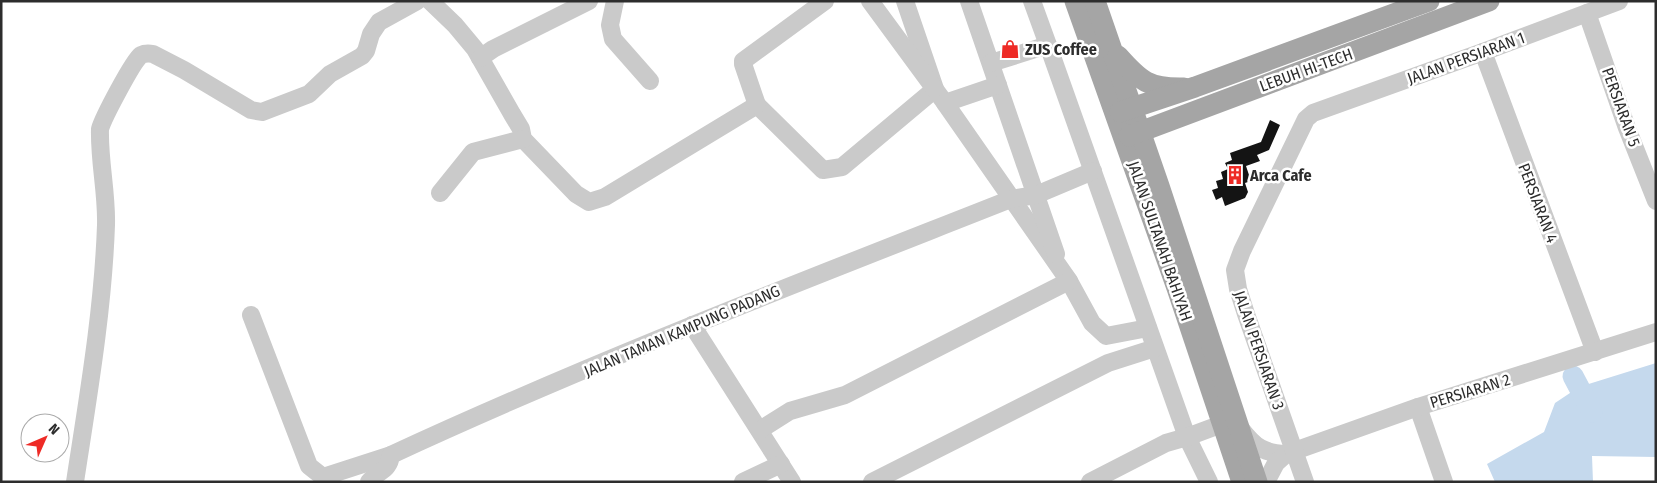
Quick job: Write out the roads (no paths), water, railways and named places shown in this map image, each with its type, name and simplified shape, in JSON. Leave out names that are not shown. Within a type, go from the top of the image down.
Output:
[{"type":"main road","name":"JALAN SULTANAH BAHIYAH","points":[[1075,1],[1124,110],[1177,288],[1232,426],[1257,482]]},
{"type":"main road","name":"JALAN SULTANAH BAHIYAH","points":[[1095,1],[1113,50],[1124,110]]},
{"type":"main road","name":"LEBUH HI-TECH","points":[[1124,110],[1195,87],[1429,1]]},
{"type":"main road","name":"LEBUH HI-TECH","points":[[1132,135],[1489,1]]},
{"type":"main road","points":[[1113,50],[1135,75],[1143,81],[1178,88],[1195,87]]},
{"type":"main road","points":[[1152,166],[1163,138],[1202,108]]},
{"type":"main road","name":"JALAN SULTANAH BAHIYAH","points":[[1132,135],[1152,166],[1232,426],[1242,482]]},
{"type":"street","points":[[75,482],[94,358],[104,263],[106,191],[100,130],[110,105],[139,57],[143,54],[153,54],[251,110],[262,112],[309,94],[330,74],[362,56],[366,51],[371,34],[379,22],[417,1]]},
{"type":"street","points":[[430,1],[455,25],[475,50],[521,129],[523,138],[576,194],[589,202],[605,197],[757,105]]},
{"type":"street","points":[[480,58],[493,49],[589,1]]},
{"type":"street","points":[[615,1],[610,25],[613,39],[650,81]]},
{"type":"street","points":[[825,1],[743,61],[757,105],[821,169],[827,171],[842,167],[940,96],[998,85]]},
{"type":"street","points":[[870,1],[940,96],[1066,277],[1092,323],[1106,336],[1148,328]]},
{"type":"street","points":[[905,1],[940,96]]},
{"type":"street","points":[[969,1],[1066,277]]},
{"type":"street","points":[[1032,1],[1187,437],[1209,482]]},
{"type":"street","name":"JALAN PERSIARAN 1","points":[[1313,113],[1619,1]]},
{"type":"street","name":"PERSIARAN 5","points":[[1587,13],[1656,201]]},
{"type":"street","points":[[991,63],[1048,45]]},
{"type":"street","name":"PERSIARAN 4","points":[[1483,52],[1595,352]]},
{"type":"street","name":"JALAN PERSIARAN 3","points":[[1305,482],[1290,453],[1238,289],[1235,270],[1242,251],[1306,119],[1313,113]]},
{"type":"street","points":[[440,193],[473,152],[523,138]]},
{"type":"street","name":"JALAN TAMAN KAMPUNG PADANG","points":[[369,482],[373,477],[385,470],[390,464],[391,456],[692,325],[1010,199],[1036,195],[1093,171]]},
{"type":"street","points":[[760,430],[790,411],[845,395],[1066,277]]},
{"type":"street","points":[[251,315],[309,466],[323,477],[391,456]]},
{"type":"street","points":[[692,325],[792,482]]},
{"type":"street","name":"PERSIARAN 2","points":[[1290,453],[1418,407],[1656,332]]},
{"type":"street","points":[[872,482],[1108,363],[1155,348]]},
{"type":"street","points":[[1418,407],[1444,482]]},
{"type":"street","points":[[1090,482],[1166,442],[1232,426],[1257,447],[1274,454],[1290,453]]},
{"type":"street","points":[[1266,482],[1276,463],[1290,453]]},
{"type":"street","points":[[743,482],[781,464]]},
{"type":"water","points":[[1656,363],[1656,457],[1592,456],[1593,482],[1495,482],[1487,464],[1544,432],[1555,403],[1579,387]]},
{"type":"waterway","points":[[1573,376],[1592,412]]},
{"type":"place","name":"ZUS Coffee","points":[[1010,49]]},
{"type":"place","name":"Arca Cafe","points":[[1235,175]]}]
